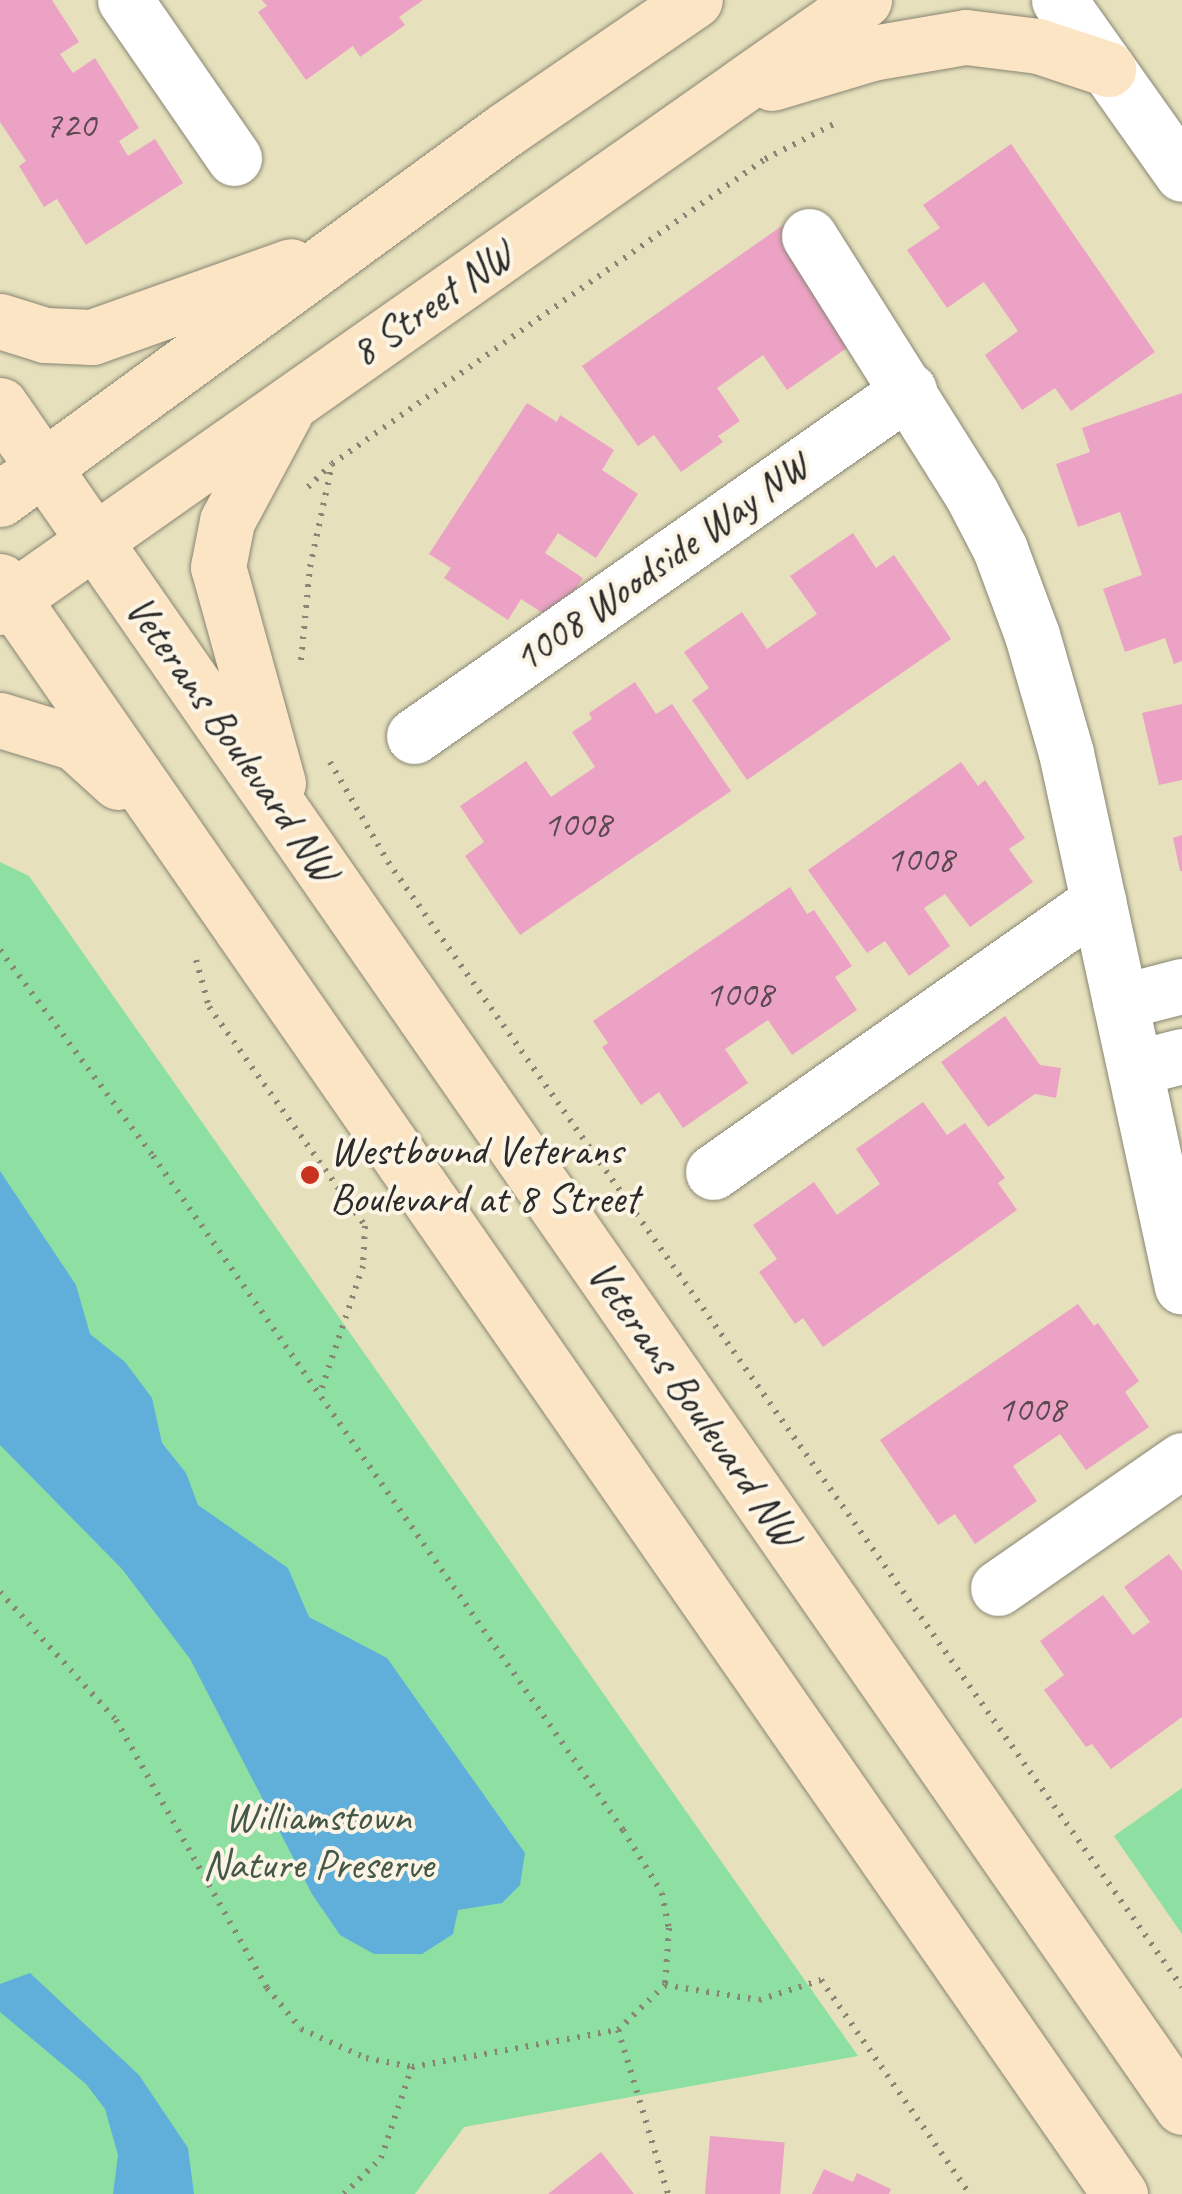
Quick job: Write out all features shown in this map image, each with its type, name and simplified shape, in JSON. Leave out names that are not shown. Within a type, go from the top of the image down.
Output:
[{"type":"main road","points":[[0,500],[345,246],[695,0]]},
{"type":"main road","name":"8 Street NW","points":[[4,596],[94,541],[864,0]]},
{"type":"main road","points":[[726,96],[938,38],[1038,46],[1108,69]]},
{"type":"main road","points":[[0,321],[45,336],[92,336],[345,246]]},
{"type":"main road","points":[[288,820],[218,567],[228,521],[290,404]]},
{"type":"main road","name":"Veterans Boulevard NW","points":[[0,406],[1182,2107]]},
{"type":"main road","points":[[4,596],[172,830],[1120,2194]]},
{"type":"main road","points":[[0,720],[75,742],[172,830]]},
{"type":"street","points":[[125,0],[234,158]]},
{"type":"street","points":[[1060,0],[1182,174]]},
{"type":"street","points":[[809,236],[972,493],[1000,549],[1032,635],[1066,753],[1120,1002],[1159,1062],[1182,1287]]},
{"type":"street","name":"1008 Woodside Way NW","points":[[414,736],[908,390]]},
{"type":"street","points":[[713,1172],[1098,901]]},
{"type":"street","points":[[1120,1002],[1182,986]]},
{"type":"street","points":[[998,1588],[1182,1460]]},
{"type":"path","points":[[295,499],[332,464],[765,159],[840,120]]},
{"type":"path","points":[[290,663],[301,672],[310,567],[332,464]]},
{"type":"path","points":[[324,744],[388,862],[1182,1988]]},
{"type":"path","points":[[0,950],[143,1141],[320,1393],[662,1893],[668,1928],[665,1985],[618,2030],[412,2067],[366,2058],[301,2029],[267,1988],[116,1720],[0,1592]]},
{"type":"path","points":[[195,958],[210,1008],[365,1226],[363,1266],[320,1393]]},
{"type":"path","points":[[665,1985],[759,2000],[821,1980],[970,2194]]},
{"type":"path","points":[[618,2030],[668,2194]]},
{"type":"path","points":[[344,2194],[381,2158],[412,2067]]},
{"type":"green space","name":"Williamstown Nature Preserve","points":[[0,862],[29,876],[858,2056],[464,2127],[415,2194],[0,2194]]},
{"type":"green space","points":[[1182,1788],[1182,1934],[1114,1836]]},
{"type":"water","points":[[0,1171],[76,1285],[90,1334],[125,1362],[152,1398],[162,1443],[186,1473],[198,1505],[288,1568],[309,1617],[387,1658],[525,1853],[520,1885],[502,1903],[458,1910],[453,1934],[422,1954],[374,1954],[340,1935],[312,1894],[190,1659],[122,1569],[0,1445]]},
{"type":"water","points":[[30,1973],[139,2075],[188,2148],[194,2194],[113,2194],[118,2155],[105,2109],[86,2084],[0,2012],[0,1984]]},
{"type":"building","points":[[0,0],[52,0],[79,42],[60,54],[73,73],[95,58],[139,128],[119,141],[128,156],[155,139],[183,183],[86,245],[57,199],[44,207],[19,166],[26,161],[0,122]]},
{"type":"building","points":[[262,0],[423,0],[399,17],[405,25],[360,57],[353,46],[306,80],[258,12],[267,6]]},
{"type":"building","points":[[1011,144],[1155,352],[1071,411],[1055,388],[1022,410],[985,355],[1018,331],[984,282],[947,308],[907,250],[940,228],[923,205]]},
{"type":"building","points":[[786,223],[851,345],[787,390],[763,355],[717,388],[740,421],[718,436],[723,442],[681,472],[654,435],[638,446],[582,366]]},
{"type":"building","points":[[1182,393],[1182,661],[1174,664],[1165,638],[1125,652],[1103,589],[1142,575],[1120,512],[1078,527],[1056,464],[1090,452],[1082,428]]},
{"type":"building","points":[[527,403],[557,422],[560,415],[614,450],[602,470],[638,494],[596,558],[558,533],[545,553],[583,578],[555,621],[521,599],[508,620],[444,578],[451,568],[429,554]]},
{"type":"building","points":[[853,533],[876,568],[894,555],[951,639],[747,780],[692,700],[709,688],[684,652],[742,612],[767,649],[817,614],[790,576]]},
{"type":"building","points":[[635,682],[656,714],[672,704],[731,791],[520,935],[465,856],[484,842],[460,806],[526,761],[551,797],[595,767],[572,732],[592,719],[589,713]]},
{"type":"building","points":[[1182,704],[1182,780],[1159,785],[1142,713]]},
{"type":"building","points":[[961,762],[978,786],[985,780],[1025,838],[1009,849],[1033,882],[970,927],[945,894],[924,908],[950,946],[909,976],[885,941],[867,953],[808,870]]},
{"type":"building","points":[[1182,835],[1182,871],[1180,871],[1173,838]]},
{"type":"building","points":[[790,887],[807,914],[814,910],[852,966],[835,977],[857,1010],[792,1055],[768,1020],[725,1049],[748,1083],[683,1128],[659,1092],[641,1105],[602,1047],[608,1043],[593,1021]]},
{"type":"building","points":[[1005,1016],[1040,1065],[1061,1068],[1056,1098],[1035,1094],[988,1127],[941,1062]]},
{"type":"building","points":[[923,1102],[947,1135],[965,1123],[1005,1178],[998,1183],[1017,1210],[823,1347],[803,1318],[795,1324],[759,1272],[777,1259],[753,1225],[814,1182],[837,1215],[880,1184],[856,1149]]},
{"type":"building","points":[[1078,1304],[1094,1326],[1098,1323],[1139,1381],[1125,1392],[1149,1427],[1086,1470],[1060,1434],[1013,1466],[1037,1501],[975,1544],[955,1514],[938,1525],[880,1440]]},
{"type":"building","points":[[1169,1554],[1182,1571],[1182,1717],[1111,1769],[1092,1744],[1086,1747],[1044,1690],[1064,1675],[1040,1641],[1103,1595],[1133,1635],[1150,1622],[1124,1587]]},
{"type":"building","points":[[710,2136],[785,2143],[780,2194],[705,2194]]},
{"type":"building","points":[[601,2152],[634,2194],[548,2194]]},
{"type":"building","points":[[824,2169],[853,2182],[857,2173],[891,2189],[889,2194],[812,2194]]},
{"type":"place","name":"Westbound Veterans Boulevard at 8 Street","points":[[310,1175]]}]
